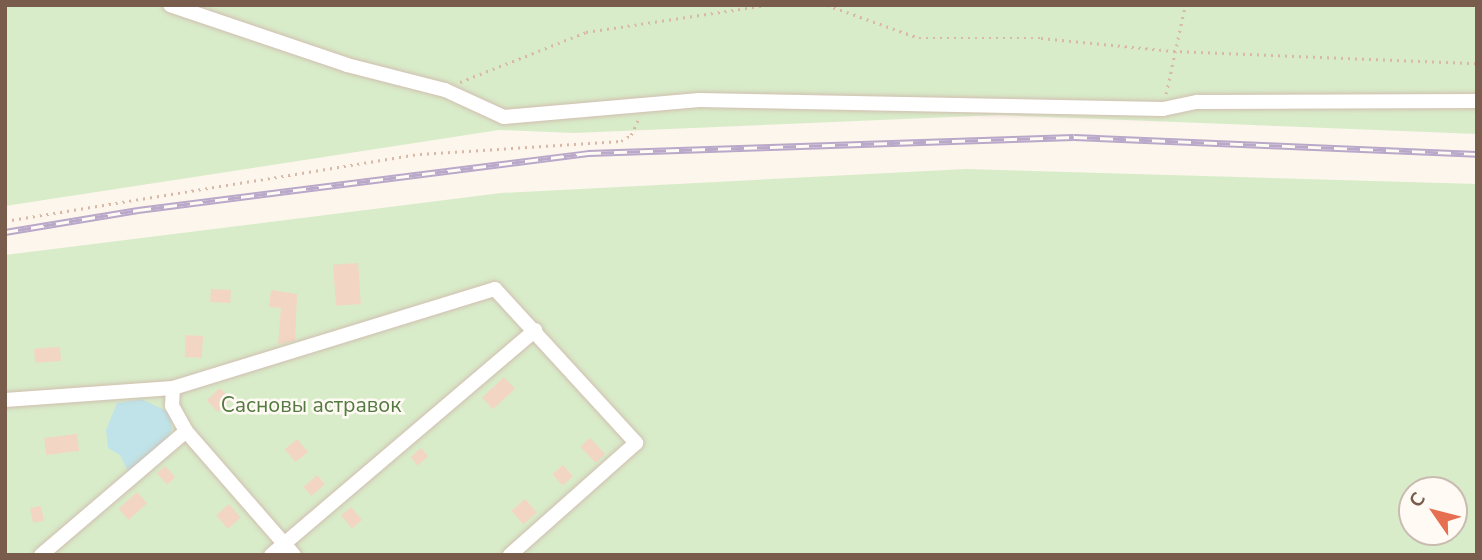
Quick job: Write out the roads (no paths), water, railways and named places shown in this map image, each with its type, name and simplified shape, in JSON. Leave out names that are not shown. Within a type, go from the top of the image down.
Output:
[{"type":"street","points":[[170,5],[347,65],[445,90],[504,117],[643,108],[699,100],[1163,109],[1197,102],[1477,101]]},
{"type":"street","points":[[5,400],[173,388],[495,289],[636,443],[510,555]]},
{"type":"street","points":[[271,555],[289,549],[535,330]]},
{"type":"street","points":[[173,388],[172,406],[186,431],[289,549]]},
{"type":"street","points":[[41,555],[186,431]]},
{"type":"water","points":[[141,399],[171,413],[172,428],[169,437],[128,471],[120,455],[108,448],[106,430],[117,403]]},
{"type":"railway","points":[[5,232],[138,210],[588,153],[1074,137],[1477,154]]},
{"type":"park label","name":"Сасновы астравок","points":[[311,405]]}]
